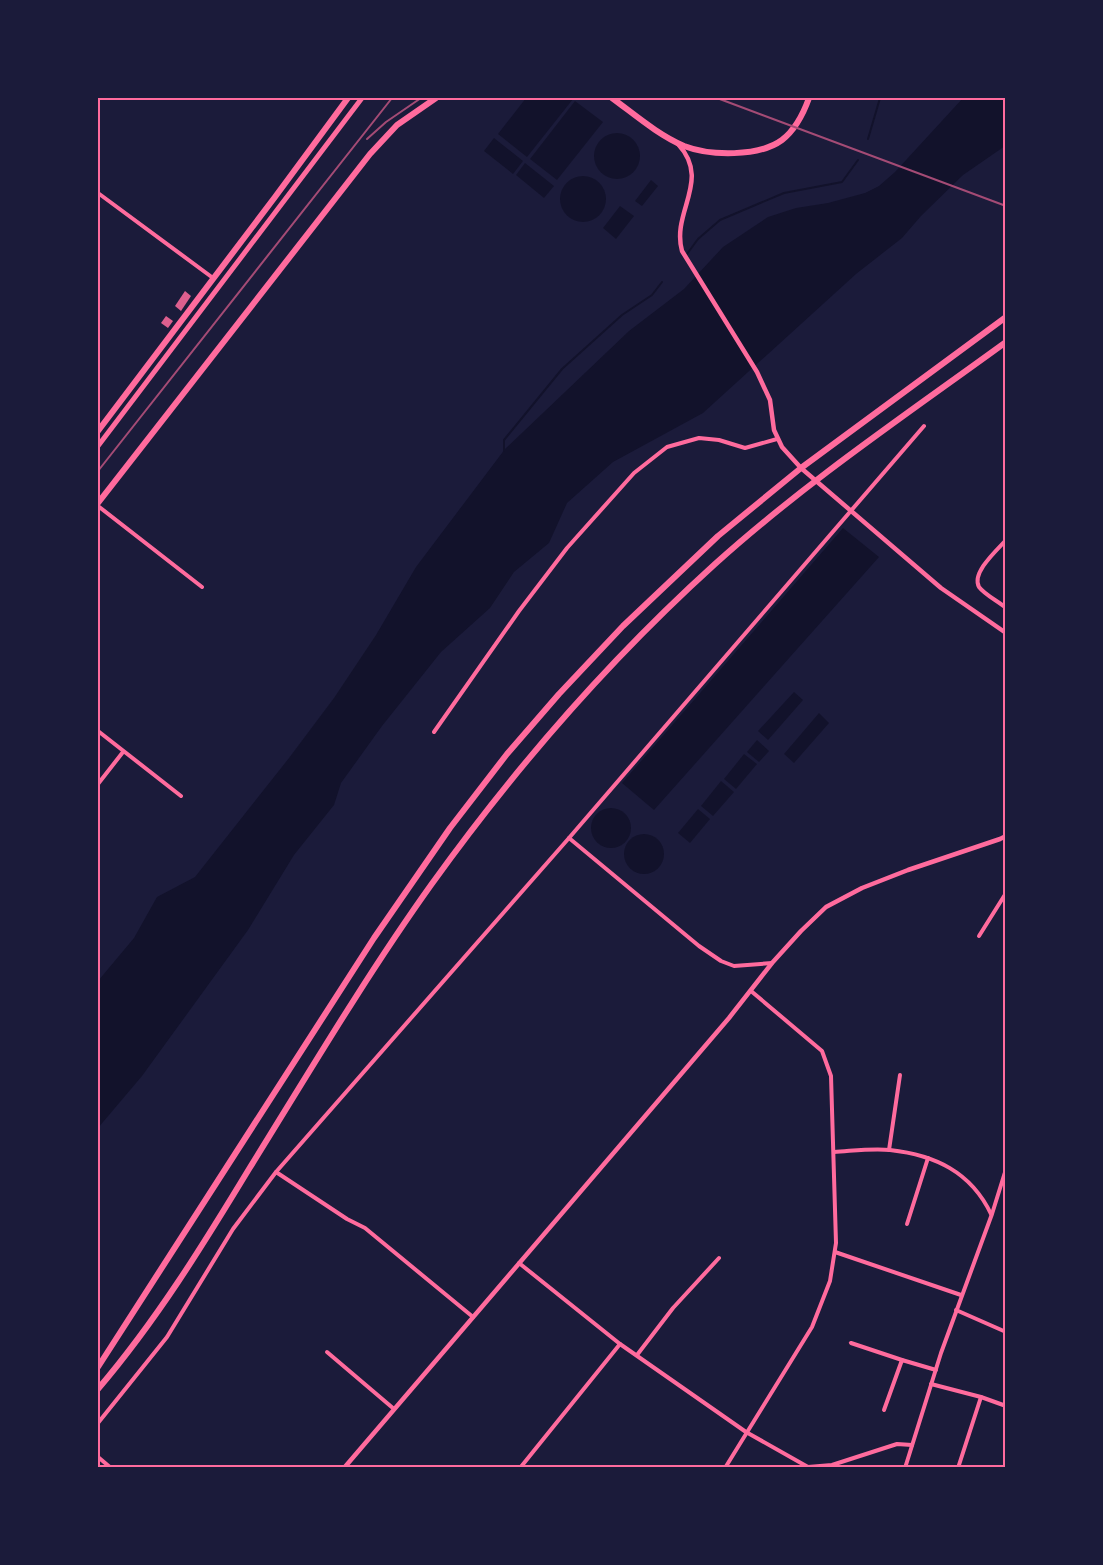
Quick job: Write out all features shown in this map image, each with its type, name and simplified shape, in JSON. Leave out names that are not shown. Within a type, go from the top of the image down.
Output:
[{"type":"highway","points":[[98,431],[348,98]]},
{"type":"highway","points":[[98,505],[370,154],[397,125],[436,98]]},
{"type":"highway","points":[[612,98],[676,142],[699,151],[726,154],[772,145],[783,139],[794,128],[809,98]]},
{"type":"highway","points":[[98,1367],[374,938],[450,828],[507,754],[623,626],[718,536],[801,468],[1005,317]]},
{"type":"highway","points":[[98,1389],[148,1327],[180,1280],[429,887],[484,813],[567,713],[642,633],[716,564],[816,480],[1005,342]]},
{"type":"main road","points":[[98,446],[362,98]]},
{"type":"street","points":[[676,142],[688,158],[693,175],[680,232],[682,251],[757,372],[771,404],[777,439],[801,468],[941,588],[1005,633]]},
{"type":"street","points":[[98,193],[213,278]]},
{"type":"street","points":[[98,1423],[167,1337],[233,1229],[276,1172],[569,838],[924,426]]},
{"type":"street","points":[[434,732],[519,611],[567,548],[634,473],[667,447],[699,438],[719,440],[745,448],[777,439]]},
{"type":"street","points":[[98,505],[202,587]]},
{"type":"street","points":[[1005,540],[982,567],[977,578],[981,589],[1005,608]]},
{"type":"street","points":[[98,731],[181,796]]},
{"type":"street","points":[[98,784],[123,752]]},
{"type":"street","points":[[344,1467],[751,991],[772,963],[826,907],[862,888],[1005,836]]},
{"type":"street","points":[[569,838],[699,946],[721,961],[734,966],[772,963]]},
{"type":"street","points":[[979,936],[1005,893]]},
{"type":"street","points":[[725,1467],[812,1327],[830,1281],[835,1252],[831,1076],[822,1051],[751,991]]},
{"type":"street","points":[[889,1150],[900,1075]]},
{"type":"street","points":[[834,1152],[889,1150],[928,1158],[948,1166],[964,1177],[992,1214]]},
{"type":"street","points":[[907,1224],[928,1158]]},
{"type":"street","points":[[905,1467],[961,1295],[992,1214],[1005,1169]]},
{"type":"street","points":[[276,1172],[347,1219],[365,1228],[473,1317]]},
{"type":"street","points":[[835,1252],[961,1295]]},
{"type":"street","points":[[637,1355],[673,1308],[719,1258]]},
{"type":"street","points":[[519,1263],[620,1344],[746,1432],[795,1461],[808,1467],[832,1465],[897,1444],[912,1445]]},
{"type":"street","points":[[956,1310],[1005,1332]]},
{"type":"street","points":[[851,1343],[936,1370]]},
{"type":"street","points":[[520,1467],[620,1344]]},
{"type":"street","points":[[327,1352],[394,1409]]},
{"type":"street","points":[[884,1410],[902,1360]]},
{"type":"street","points":[[931,1384],[1005,1406]]},
{"type":"street","points":[[958,1467],[981,1397]]},
{"type":"street","points":[[98,1457],[111,1467]]},
{"type":"shaded area","points":[[526,98],[573,99],[527,157],[498,134]]},
{"type":"shaded area","points":[[963,98],[1005,98],[1005,146],[963,175],[902,238],[856,274],[703,413],[613,462],[567,503],[549,543],[514,572],[490,608],[441,652],[382,726],[341,783],[334,805],[294,855],[248,930],[142,1076],[98,1128],[98,981],[134,938],[157,897],[195,877],[289,758],[334,698],[376,635],[416,567],[505,449],[629,331],[684,289],[723,247],[768,217],[796,208],[828,203],[865,193],[879,186],[895,172]]},
{"type":"shaded area","points":[[575,101],[603,122],[557,180],[530,159]]},
{"type":"shaded area","points":[[617,133],[633,140],[640,156],[633,172],[617,179],[601,172],[594,156],[601,140]]},
{"type":"shaded area","points":[[494,138],[523,161],[513,174],[484,151]]},
{"type":"shaded area","points":[[525,163],[554,186],[544,198],[516,175]]},
{"type":"shaded area","points":[[583,176],[599,183],[606,199],[599,215],[583,222],[567,215],[560,199],[567,183]]},
{"type":"shaded area","points":[[651,180],[658,186],[642,206],[635,201]]},
{"type":"shaded area","points":[[620,206],[634,216],[616,239],[603,228]]},
{"type":"shaded area","points":[[843,528],[879,557],[654,810],[622,783]]},
{"type":"shaded area","points":[[794,692],[803,700],[768,740],[758,731]]},
{"type":"shaded area","points":[[819,713],[829,723],[794,763],[784,754]]},
{"type":"shaded area","points":[[757,740],[769,751],[759,762],[747,752]]},
{"type":"shaded area","points":[[744,754],[757,764],[736,789],[724,779]]},
{"type":"shaded area","points":[[721,781],[734,792],[713,816],[701,806]]},
{"type":"shaded area","points":[[611,808],[619,809],[625,814],[630,820],[630,836],[625,842],[619,847],[611,848],[603,847],[597,842],[592,836],[591,828],[592,820],[597,814],[603,809]]},
{"type":"shaded area","points":[[698,809],[710,819],[690,843],[678,833]]},
{"type":"shaded area","points":[[644,834],[652,835],[658,840],[663,846],[663,862],[658,868],[652,873],[644,874],[636,873],[630,868],[625,862],[624,854],[625,846],[630,840],[636,835]]},
{"type":"building","points":[[185,291],[191,296],[181,311],[175,306]]},
{"type":"building","points":[[166,316],[173,321],[168,328],[161,323]]},
{"type":"waterway","points":[[868,139],[880,98]]},
{"type":"waterway","points":[[687,254],[698,239],[720,220],[784,193],[842,182],[858,160]]},
{"type":"waterway","points":[[504,451],[504,440],[562,369],[622,315],[652,295],[662,282]]},
{"type":"railway","points":[[98,471],[392,98]]},
{"type":"railway","points":[[367,139],[386,122],[421,98]]},
{"type":"railway","points":[[717,98],[1006,206]]}]
